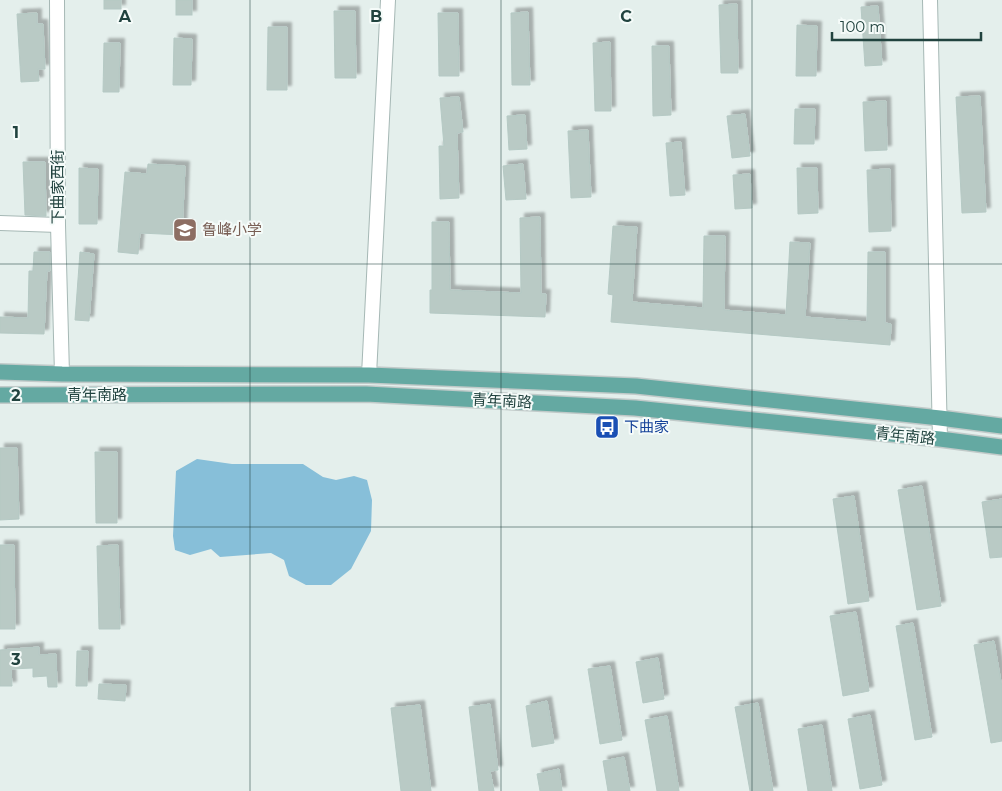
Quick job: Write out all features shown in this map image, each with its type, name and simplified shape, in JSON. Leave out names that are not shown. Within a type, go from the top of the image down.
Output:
[{"type":"main road","name":"青年南路","points":[[0,372],[369,375],[636,386],[1002,426]]},
{"type":"main road","name":"青年南路","points":[[0,395],[366,394],[635,408],[1002,447]]},
{"type":"street","name":"下曲家西街","points":[[57,0],[58,225],[62,374]]},
{"type":"street","points":[[369,375],[388,0]]},
{"type":"street","points":[[930,0],[940,439]]},
{"type":"street","points":[[0,223],[58,225]]},
{"type":"water","points":[[197,459],[232,464],[303,464],[323,477],[336,480],[354,476],[367,480],[372,500],[371,531],[351,569],[331,585],[306,585],[289,576],[284,560],[271,553],[220,557],[211,549],[190,555],[175,550],[173,536],[176,471]]},
{"type":"building","points":[[104,0],[121,0],[121,9],[104,9]]},
{"type":"building","points":[[176,0],[192,0],[192,15],[176,15]]},
{"type":"building","points":[[737,4],[738,73],[721,73],[719,5]]},
{"type":"building","points":[[878,6],[882,65],[865,66],[861,7]]},
{"type":"building","points":[[334,11],[355,11],[356,78],[335,78]]},
{"type":"building","points":[[528,12],[530,85],[512,85],[511,13]]},
{"type":"building","points":[[37,13],[37,24],[43,24],[45,69],[38,69],[39,81],[21,82],[17,14]]},
{"type":"building","points":[[438,13],[458,13],[459,76],[439,76]]},
{"type":"building","points":[[797,25],[817,26],[816,76],[796,76]]},
{"type":"building","points":[[268,27],[287,27],[287,90],[267,90]]},
{"type":"building","points":[[174,38],[192,39],[191,85],[173,85]]},
{"type":"building","points":[[610,42],[611,111],[595,111],[593,43]]},
{"type":"building","points":[[104,43],[120,43],[119,92],[103,92]]},
{"type":"building","points":[[652,46],[669,46],[671,115],[653,116]]},
{"type":"building","points":[[980,96],[986,212],[962,213],[956,97]]},
{"type":"building","points":[[459,97],[463,132],[457,133],[459,198],[440,199],[439,146],[444,146],[440,98]]},
{"type":"building","points":[[886,101],[887,150],[865,151],[863,102]]},
{"type":"building","points":[[795,109],[815,109],[814,144],[794,144]]},
{"type":"building","points":[[745,114],[750,156],[732,158],[727,116]]},
{"type":"building","points":[[525,115],[527,149],[509,150],[507,116]]},
{"type":"building","points":[[588,130],[591,197],[571,198],[568,131]]},
{"type":"building","points":[[681,142],[685,195],[670,196],[666,143]]},
{"type":"building","points":[[23,162],[45,162],[46,216],[25,215]]},
{"type":"building","points":[[148,164],[185,166],[182,235],[140,233],[138,254],[118,252],[125,172],[147,174]]},
{"type":"building","points":[[523,164],[526,199],[506,200],[503,166]]},
{"type":"building","points":[[79,168],[98,169],[97,224],[79,224]]},
{"type":"building","points":[[797,168],[817,168],[818,213],[798,214]]},
{"type":"building","points":[[890,169],[891,231],[869,232],[867,170]]},
{"type":"building","points":[[750,174],[752,208],[735,209],[733,175]]},
{"type":"building","points":[[540,217],[541,294],[546,294],[545,317],[430,313],[432,222],[449,222],[450,290],[521,293],[520,218]]},
{"type":"building","points":[[613,226],[637,227],[632,302],[703,308],[704,236],[725,236],[724,310],[786,315],[790,242],[810,243],[805,317],[867,322],[868,252],[885,252],[885,323],[891,324],[890,345],[611,322],[613,295],[608,294]]},
{"type":"building","points":[[34,252],[50,252],[50,271],[47,271],[44,334],[0,333],[0,317],[28,318],[29,271],[33,271]]},
{"type":"building","points":[[80,252],[94,254],[89,321],[75,320]]},
{"type":"building","points":[[0,448],[17,448],[19,519],[0,520]]},
{"type":"building","points":[[95,452],[117,452],[117,523],[96,523]]},
{"type":"building","points":[[922,486],[941,606],[917,610],[898,490]]},
{"type":"building","points":[[854,496],[869,601],[848,604],[833,499]]},
{"type":"building","points":[[1002,499],[1002,557],[990,558],[982,502]]},
{"type":"building","points":[[0,545],[14,545],[15,629],[0,629]]},
{"type":"building","points":[[118,545],[120,629],[99,629],[97,546]]},
{"type":"building","points":[[856,612],[869,691],[843,696],[830,616]]},
{"type":"building","points":[[913,623],[932,737],[915,740],[896,626]]},
{"type":"building","points":[[994,641],[1002,688],[1002,741],[991,743],[974,645]]},
{"type":"building","points":[[39,647],[39,655],[56,654],[57,687],[48,687],[47,676],[33,677],[33,668],[11,669],[12,686],[0,686],[0,650]]},
{"type":"building","points":[[77,651],[88,651],[87,686],[76,686]]},
{"type":"building","points":[[658,658],[664,699],[643,703],[636,662]]},
{"type":"building","points":[[610,666],[622,740],[600,744],[588,669]]},
{"type":"building","points":[[99,684],[126,685],[125,701],[98,699]]},
{"type":"building","points":[[547,701],[554,743],[532,747],[526,706]]},
{"type":"building","points":[[758,703],[773,791],[750,791],[735,707]]},
{"type":"building","points":[[490,704],[498,770],[490,771],[494,791],[479,791],[469,707]]},
{"type":"building","points":[[420,705],[431,791],[401,791],[391,708]]},
{"type":"building","points":[[870,715],[882,785],[860,789],[848,719]]},
{"type":"building","points":[[667,716],[679,791],[657,791],[645,720]]},
{"type":"building","points":[[822,725],[832,791],[808,791],[798,729]]},
{"type":"building","points":[[624,757],[630,791],[608,791],[603,761]]},
{"type":"building","points":[[559,769],[562,791],[540,791],[537,774]]},
{"type":"place","name":"鲁峰小学","points":[[185,230]]},
{"type":"place","name":"下曲家","points":[[607,427]]}]
